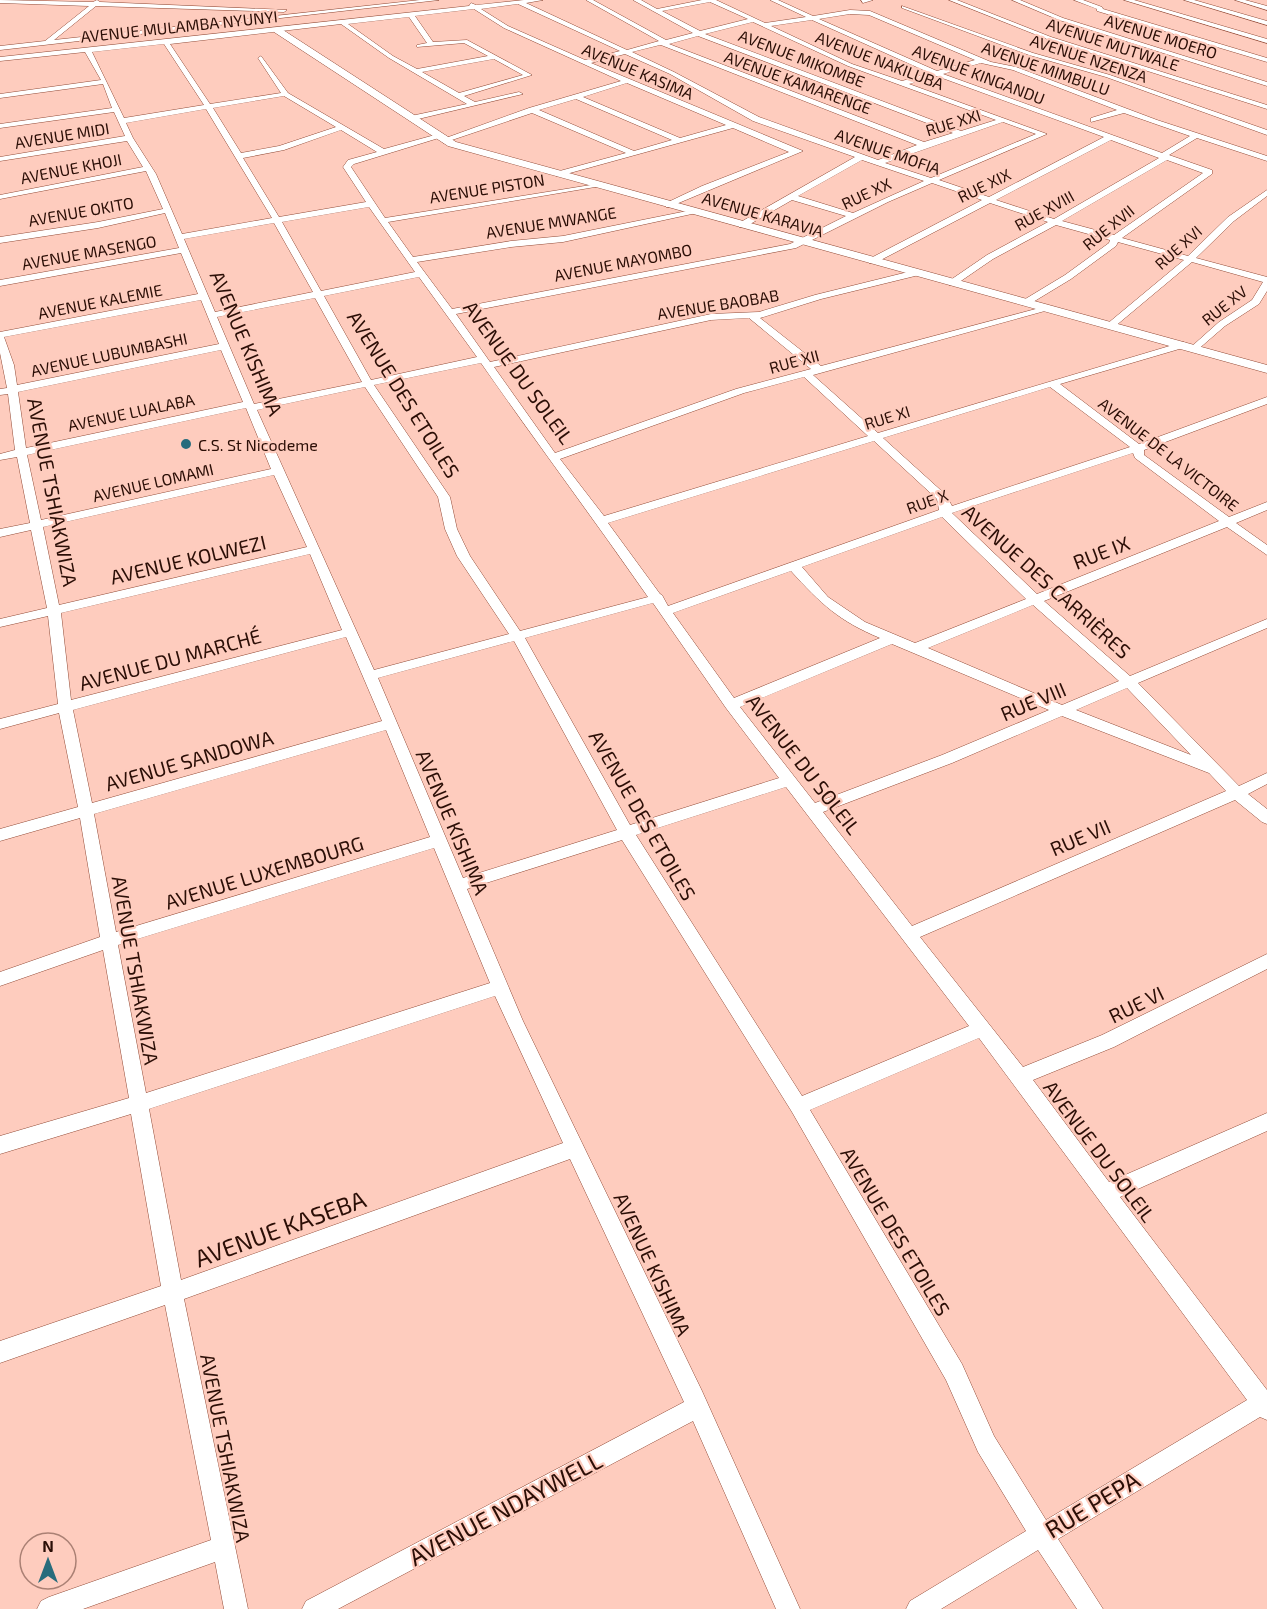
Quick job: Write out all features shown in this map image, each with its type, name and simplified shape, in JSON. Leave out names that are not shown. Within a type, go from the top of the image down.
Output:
[{"type":"street","points":[[186,15],[201,0]]},
{"type":"street","points":[[0,1],[98,2],[302,10],[436,0]]},
{"type":"street","name":"AVENUE KASIMA","points":[[462,0],[506,27],[796,152]]},
{"type":"street","name":"AVENUE MULAMBA NYUNYI","points":[[0,59],[88,53],[166,42],[540,0]]},
{"type":"street","name":"AVENUE KAMARENGE","points":[[589,0],[665,44],[924,145]]},
{"type":"street","name":"AVENUE MIKOMBE","points":[[636,0],[700,34],[962,134]]},
{"type":"street","name":"AVENUE NAKILUBA","points":[[655,11],[694,1],[711,0],[810,48],[900,84],[1043,134]]},
{"type":"street","name":"AVENUE KINGANDU","points":[[773,0],[936,73],[1109,138],[1207,170],[1209,173]]},
{"type":"street","name":"AVENUE MUTWALE","points":[[952,0],[1049,38],[1267,107]]},
{"type":"street","name":"AVENUE MOERO","points":[[1015,0],[1061,19],[1267,84]]},
{"type":"street","points":[[1077,0],[1099,9],[1267,60]]},
{"type":"street","points":[[1119,3],[1130,0],[1267,40]]},
{"type":"street","points":[[1187,0],[1267,23]]},
{"type":"street","points":[[1162,17],[1220,0]]},
{"type":"street","points":[[1238,0],[1267,8]]},
{"type":"street","points":[[48,42],[98,2]]},
{"type":"street","name":"AVENUE MOFIA","points":[[518,3],[672,73],[756,118],[819,143],[1055,222],[1267,281]]},
{"type":"street","points":[[1088,12],[1110,6]]},
{"type":"street","name":"AVENUE NZENZA","points":[[904,7],[1034,56],[1108,76],[1267,133]]},
{"type":"street","points":[[0,48],[178,25],[256,20],[302,10]]},
{"type":"street","points":[[293,28],[302,10]]},
{"type":"street","name":"AVENUE MIMBULU","points":[[765,25],[856,12],[870,13],[993,66],[1014,68],[1154,122],[1267,159]]},
{"type":"street","points":[[410,14],[432,45]]},
{"type":"street","points":[[1061,19],[1079,14]]},
{"type":"street","points":[[1142,22],[1152,19]]},
{"type":"street","points":[[256,20],[277,30]]},
{"type":"street","points":[[585,62],[665,44],[753,20]]},
{"type":"street","points":[[342,22],[391,57],[475,105]]},
{"type":"street","name":"AVENUE KARAVIA","points":[[277,30],[442,138],[597,186],[1267,369]]},
{"type":"street","points":[[1231,49],[1267,40]]},
{"type":"street","points":[[419,46],[465,41],[530,74],[458,95]]},
{"type":"street","name":"AVENUE DES ETOILES","points":[[166,42],[209,106],[278,220],[369,384],[444,497],[450,526],[456,541],[518,638],[625,831],[798,1106],[943,1352],[986,1444],[1041,1534],[1091,1609]]},
{"type":"street","points":[[1222,57],[1239,52]]},
{"type":"street","points":[[34,64],[88,53]]},
{"type":"street","name":"AVENUE KISHIMA","points":[[88,53],[105,82],[129,138],[148,168],[168,210],[278,471],[370,675],[437,842],[500,987],[698,1407],[788,1609]]},
{"type":"street","points":[[1019,58],[1034,56]]},
{"type":"street","points":[[416,71],[493,57]]},
{"type":"street","points":[[900,84],[981,60],[999,57]]},
{"type":"street","points":[[261,58],[285,94],[383,152]]},
{"type":"street","points":[[1204,63],[1213,60]]},
{"type":"street","name":"AVENUE DU SOLEIL","points":[[627,81],[442,138],[383,152],[348,164],[381,221],[450,312],[662,605],[731,705],[1020,1078],[1105,1194],[1266,1405]]},
{"type":"street","points":[[0,96],[105,82]]},
{"type":"street","points":[[0,126],[209,106],[285,94]]},
{"type":"street","points":[[414,118],[519,94]]},
{"type":"street","points":[[576,96],[678,140]]},
{"type":"street","points":[[532,110],[632,153]]},
{"type":"street","points":[[1094,120],[1125,110]]},
{"type":"street","points":[[559,174],[756,118]]},
{"type":"street","name":"RUE XXI","points":[[877,163],[924,145],[1003,120]]},
{"type":"street","points":[[239,156],[281,148],[341,128]]},
{"type":"street","name":"RUE XX","points":[[802,242],[929,180],[1043,134]]},
{"type":"street","points":[[1164,156],[1197,135]]},
{"type":"street","name":"AVENUE MIDI","points":[[0,159],[129,138]]},
{"type":"street","name":"RUE XIX","points":[[872,261],[987,200],[1039,176],[1087,146],[1109,138]]},
{"type":"street","points":[[669,205],[705,188],[819,143]]},
{"type":"street","name":"RUE XVIII","points":[[952,283],[990,257],[1055,222],[1164,156]]},
{"type":"street","points":[[742,225],[861,157]]},
{"type":"street","name":"AVENUE KHOJI","points":[[0,197],[148,168]]},
{"type":"street","name":"RUE XVII","points":[[1025,303],[1068,277],[1113,244],[1114,239],[1209,173]]},
{"type":"street","name":"AVENUE PISTON","points":[[381,221],[597,186]]},
{"type":"street","name":"RUE XVI","points":[[1110,326],[1189,260],[1231,219],[1267,192]]},
{"type":"street","points":[[791,197],[852,216]]},
{"type":"street","name":"AVENUE MASENGO","points":[[0,283],[278,220],[370,204]]},
{"type":"street","name":"AVENUE OKITO","points":[[0,240],[98,225],[168,210]]},
{"type":"street","name":"AVENUE MWANGE","points":[[410,260],[563,238],[697,212]]},
{"type":"street","name":"AVENUE MAYOMBO","points":[[450,312],[793,246],[802,242]]},
{"type":"street","name":"AVENUE BAOBAB","points":[[369,384],[711,317],[751,315],[780,310],[818,297],[916,273]]},
{"type":"street","points":[[212,315],[421,274]]},
{"type":"street","name":"RUE XV","points":[[1195,349],[1222,324],[1256,302],[1267,281]]},
{"type":"street","name":"AVENUE KALEMIE","points":[[0,337],[205,296]]},
{"type":"street","name":"RUE XII","points":[[554,457],[708,401],[1047,309]]},
{"type":"street","name":"AVENUE DES CARRIÈRES","points":[[751,315],[942,497],[949,519],[1034,599],[1129,682],[1237,793],[1267,818]]},
{"type":"street","name":"AVENUE TSHIAKWIZA","points":[[0,337],[8,359],[6,391],[54,611],[65,707],[123,1011],[173,1294],[236,1609]]},
{"type":"street","name":"RUE XI","points":[[601,521],[1183,345]]},
{"type":"street","name":"AVENUE LUBUMBASHI","points":[[6,391],[225,346]]},
{"type":"street","name":"AVENUE DE LA VICTOIRE","points":[[1052,383],[1138,448],[1139,456],[1267,551]]},
{"type":"street","name":"AVENUE LUALABA","points":[[0,457],[369,384]]},
{"type":"street","name":"RUE X","points":[[370,675],[662,605],[794,566],[1265,402]]},
{"type":"street","name":"AVENUE LOMAMI","points":[[0,533],[278,471]]},
{"type":"street","name":"RUE IX","points":[[916,648],[1267,506]]},
{"type":"street","name":"AVENUE KOLWEZI","points":[[0,623],[315,549]]},
{"type":"street","points":[[794,566],[824,600],[839,613],[891,639],[1062,710],[1213,769]]},
{"type":"street","name":"RUE VIII","points":[[813,810],[947,759],[1267,623]]},
{"type":"street","name":"AVENUE DU MARCHÉ","points":[[0,724],[350,632]]},
{"type":"street","points":[[731,705],[891,639]]},
{"type":"street","name":"AVENUE SANDOWA","points":[[0,835],[388,724]]},
{"type":"street","name":"RUE VII","points":[[909,934],[1267,778]]},
{"type":"street","points":[[458,886],[791,780]]},
{"type":"street","name":"AVENUE LUXEMBOURG","points":[[0,979],[108,941],[437,842]]},
{"type":"street","name":"RUE VI","points":[[1020,1078],[1039,1068],[1108,1041],[1267,961]]},
{"type":"street","points":[[0,1144],[138,1104],[500,987]]},
{"type":"street","points":[[798,1106],[982,1029]]},
{"type":"street","points":[[1105,1194],[1267,1122]]},
{"type":"street","name":"AVENUE KASEBA","points":[[0,1352],[173,1294],[415,1207],[515,1167],[575,1148]]},
{"type":"street","name":"RUE PEPA","points":[[918,1609],[1041,1534],[1266,1405]]},
{"type":"street","name":"AVENUE NDAYWELL","points":[[314,1609],[698,1407]]},
{"type":"street","points":[[50,1609],[224,1547]]},
{"type":"place","name":"C.S. St Nicodeme","points":[[186,444]]}]
